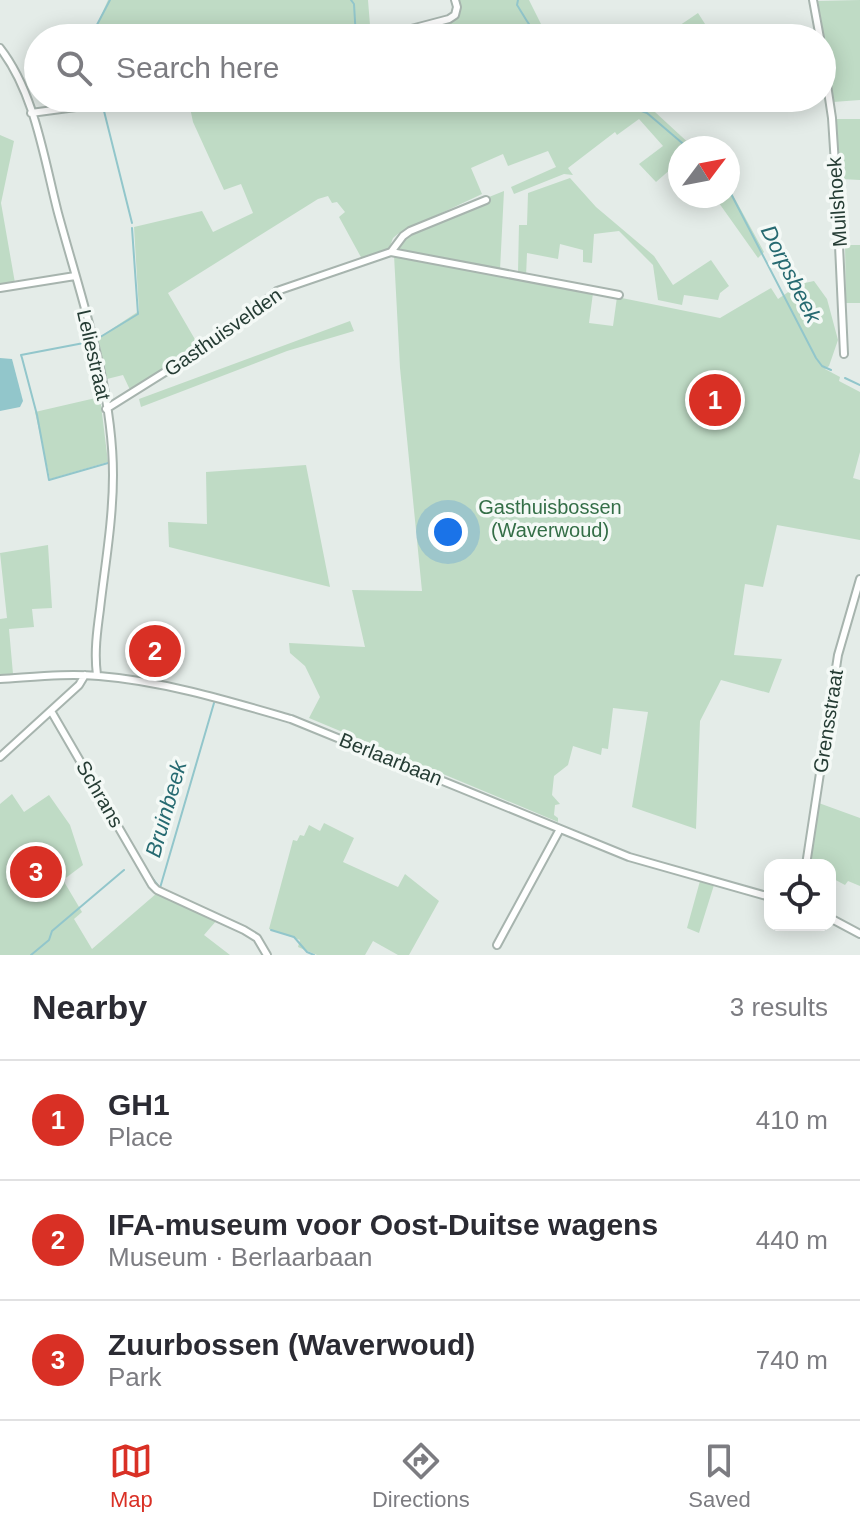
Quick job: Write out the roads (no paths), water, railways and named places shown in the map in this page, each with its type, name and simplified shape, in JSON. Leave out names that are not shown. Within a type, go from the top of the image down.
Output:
[{"type":"street","points":[[430,24],[455,15],[455,0]]},
{"type":"street","points":[[813,0],[817,24]]},
{"type":"street","name":"Leliestraat","points":[[0,48],[15,71],[24,95]]},
{"type":"street","points":[[31,113],[38,112]]},
{"type":"street","name":"Muilshoek","points":[[829,112],[844,354]]},
{"type":"street","name":"Leliestraat","points":[[31,113],[95,351],[113,460],[97,635],[97,675]]},
{"type":"street","name":"Gasthuisvelden","points":[[391,252],[410,231],[486,200]]},
{"type":"street","name":"Gasthuisvelden","points":[[106,409],[221,337],[277,291],[391,252],[619,295]]},
{"type":"street","points":[[0,288],[75,276]]},
{"type":"street","name":"Grensstraat","points":[[807,859],[837,663],[860,579]]},
{"type":"street","points":[[0,757],[79,685],[85,675]]},
{"type":"street","name":"Berlaarbaan","points":[[0,679],[97,675],[149,683],[291,719],[656,866],[764,895]]},
{"type":"street","name":"Schrans","points":[[51,711],[152,885],[244,930],[257,938],[265,954]]},
{"type":"street","points":[[497,945],[560,829]]},
{"type":"street","points":[[836,921],[860,934]]},
{"type":"water","points":[[0,358],[12,359],[23,401],[20,407],[0,411]]},
{"type":"waterway","points":[[97,24],[110,0]]},
{"type":"waterway","points":[[351,0],[355,24]]},
{"type":"waterway","name":"Dorpsbeek","points":[[518,0],[517,5],[529,24]]},
{"type":"waterway","points":[[104,112],[132,223]]},
{"type":"waterway","name":"Dorpsbeek","points":[[644,112],[674,136]]},
{"type":"waterway","name":"Dorpsbeek","points":[[738,208],[816,358],[822,366],[831,370]]},
{"type":"waterway","points":[[97,339],[138,314],[132,228]]},
{"type":"waterway","points":[[89,342],[21,355],[37,415],[49,480],[108,463]]},
{"type":"waterway","name":"Dorpsbeek","points":[[845,378],[860,385]]},
{"type":"waterway","name":"Bruinbeek","points":[[147,871],[160,888],[214,703]]},
{"type":"waterway","name":"Bruinbeek","points":[[31,955],[49,940],[52,931],[124,870]]},
{"type":"waterway","points":[[271,930],[294,937],[307,952],[314,955]]},
{"type":"place","name":"GH1","points":[[715,400]]},
{"type":"place","name":"IFA-museum voor Oost-Duitse wagens","points":[[155,651]]},
{"type":"place","name":"Zuurbossen (Waverwoud)","points":[[36,872]]},
{"type":"park label","name":"Gasthuisbossen (Waverwoud)","points":[[550,518]]}]
